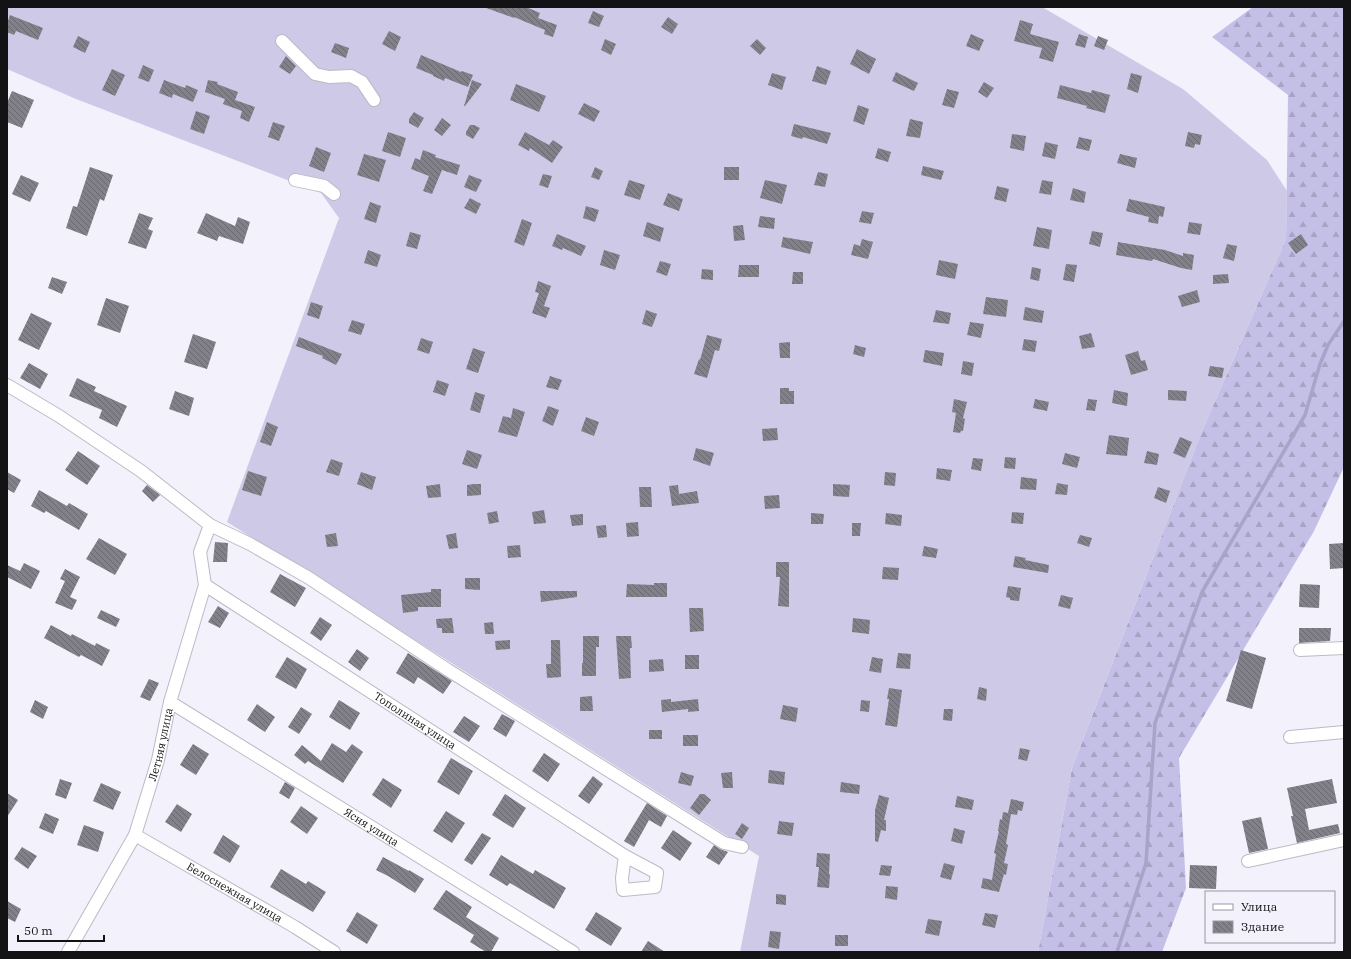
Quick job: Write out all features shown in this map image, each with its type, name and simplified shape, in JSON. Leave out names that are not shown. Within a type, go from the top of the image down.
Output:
[{"type":"street","points":[[282,41],[315,74],[328,77],[351,76],[362,82],[374,100]]},
{"type":"street","points":[[295,180],[324,186],[334,194]]},
{"type":"street","points":[[7,385],[59,416],[141,471],[210,525],[250,544],[309,578],[448,670],[717,838],[724,842],[742,847]]},
{"type":"street","name":"Летняя улица","points":[[68,952],[134,835],[158,760],[170,702],[205,585],[200,552],[210,525]]},
{"type":"street","name":"Тополиная улица","points":[[205,585],[626,856]]},
{"type":"street","points":[[1300,650],[1344,648]]},
{"type":"street","name":"Ясня улица","points":[[170,702],[573,952]]},
{"type":"street","points":[[1290,737],[1344,732]]},
{"type":"street","name":"Белоснежная улица","points":[[134,835],[295,927],[334,952]]},
{"type":"street","points":[[1248,861],[1344,840]]},
{"type":"green space","points":[[1253,7],[1344,7],[1344,467],[1314,531],[1179,758],[1186,888],[1162,952],[1038,952],[1072,768],[1202,431],[1286,239],[1288,95],[1212,37]]},
{"type":"shaded area","points":[[7,7],[1042,7],[1183,89],[1267,160],[1287,191],[1286,239],[1202,431],[1072,768],[1038,952],[740,952],[759,856],[227,522],[339,218],[321,193],[76,99],[7,69]]},
{"type":"building","points":[[486,7],[526,7],[540,13],[538,18],[557,25],[553,37],[544,34],[545,30]]},
{"type":"building","points":[[593,11],[604,16],[599,27],[588,23]]},
{"type":"building","points":[[10,15],[43,28],[38,40],[16,31],[14,35],[7,32],[7,24]]},
{"type":"building","points":[[668,17],[678,24],[672,34],[661,27]]},
{"type":"building","points":[[1020,20],[1033,24],[1030,34],[1059,42],[1053,62],[1039,58],[1042,48],[1014,41]]},
{"type":"building","points":[[389,31],[401,37],[395,51],[382,44]]},
{"type":"building","points":[[971,34],[984,40],[979,51],[966,46]]},
{"type":"building","points":[[1079,34],[1088,37],[1085,48],[1075,45]]},
{"type":"building","points":[[78,36],[90,42],[85,53],[73,47]]},
{"type":"building","points":[[1098,36],[1108,40],[1104,50],[1094,46]]},
{"type":"building","points":[[605,39],[616,44],[611,55],[601,50]]},
{"type":"building","points":[[757,39],[766,48],[760,55],[750,46]]},
{"type":"building","points":[[335,43],[349,48],[346,58],[331,52]]},
{"type":"building","points":[[857,49],[876,59],[869,74],[850,64]]},
{"type":"building","points":[[421,55],[461,72],[462,71],[473,75],[468,87],[445,78],[444,81],[416,68]]},
{"type":"building","points":[[286,56],[296,66],[290,74],[279,67]]},
{"type":"building","points":[[143,65],[154,70],[149,82],[138,78]]},
{"type":"building","points":[[817,66],[831,71],[826,85],[812,81]]},
{"type":"building","points":[[112,69],[125,75],[115,96],[102,90]]},
{"type":"building","points":[[896,72],[918,83],[914,91],[892,81]]},
{"type":"building","points":[[772,73],[786,77],[782,90],[768,85]]},
{"type":"building","points":[[1131,73],[1142,76],[1138,93],[1127,89]]},
{"type":"building","points":[[164,80],[185,88],[186,85],[198,90],[193,102],[173,94],[172,98],[159,93]]},
{"type":"building","points":[[208,80],[218,82],[217,84],[238,92],[235,100],[255,107],[249,122],[240,118],[242,111],[223,104],[225,99],[205,92]]},
{"type":"building","points":[[472,80],[482,84],[464,106]]},
{"type":"building","points":[[984,82],[994,88],[987,98],[978,92]]},
{"type":"building","points":[[516,84],[546,96],[539,112],[510,100]]},
{"type":"building","points":[[1060,85],[1091,93],[1092,90],[1110,95],[1105,113],[1086,108],[1087,106],[1057,98]]},
{"type":"building","points":[[947,89],[959,92],[954,108],[942,105]]},
{"type":"building","points":[[12,91],[34,100],[22,128],[7,122],[7,103]]},
{"type":"building","points":[[584,103],[600,111],[594,122],[578,114]]},
{"type":"building","points":[[858,105],[869,109],[864,125],[853,121]]},
{"type":"building","points":[[196,111],[210,116],[204,134],[190,129]]},
{"type":"building","points":[[414,112],[424,118],[418,128],[409,123],[409,119]]},
{"type":"building","points":[[442,118],[451,125],[442,136],[434,130]]},
{"type":"building","points":[[910,119],[923,122],[920,138],[906,136]]},
{"type":"building","points":[[273,122],[285,126],[279,141],[268,137]]},
{"type":"building","points":[[794,124],[831,133],[827,144],[803,137],[802,139],[791,136]]},
{"type":"building","points":[[470,125],[480,128],[473,139],[466,135]]},
{"type":"building","points":[[388,132],[406,138],[400,157],[382,151]]},
{"type":"building","points":[[525,132],[549,145],[553,140],[563,147],[552,163],[530,148],[529,151],[518,145]]},
{"type":"building","points":[[1188,132],[1202,135],[1200,145],[1195,144],[1194,148],[1185,146]]},
{"type":"building","points":[[1012,134],[1026,136],[1024,151],[1010,148]]},
{"type":"building","points":[[1079,137],[1092,140],[1089,151],[1076,148]]},
{"type":"building","points":[[1045,142],[1058,145],[1055,159],[1042,156]]},
{"type":"building","points":[[316,147],[331,153],[324,172],[309,166]]},
{"type":"building","points":[[878,148],[891,152],[888,162],[875,158]]},
{"type":"building","points":[[423,150],[436,155],[435,157],[460,165],[457,175],[442,170],[432,194],[423,191],[429,176],[411,169],[415,158],[420,160]]},
{"type":"building","points":[[364,154],[386,160],[379,182],[357,175]]},
{"type":"building","points":[[1120,154],[1137,158],[1135,168],[1117,163]]},
{"type":"building","points":[[923,166],[944,171],[941,180],[921,175]]},
{"type":"building","points":[[90,167],[113,175],[104,201],[100,199],[87,236],[66,228],[73,206],[77,207]]},
{"type":"building","points":[[595,167],[603,171],[599,180],[591,177]]},
{"type":"building","points":[[724,167],[739,167],[739,180],[724,180]]},
{"type":"building","points":[[818,172],[828,174],[825,187],[814,185]]},
{"type":"building","points":[[543,174],[552,176],[548,188],[539,185]]},
{"type":"building","points":[[21,175],[39,183],[30,202],[12,194]]},
{"type":"building","points":[[469,175],[482,180],[476,192],[464,187]]},
{"type":"building","points":[[629,180],[645,185],[640,200],[624,195]]},
{"type":"building","points":[[765,180],[787,185],[782,204],[760,198]]},
{"type":"building","points":[[1042,180],[1053,182],[1051,195],[1039,193]]},
{"type":"building","points":[[997,186],[1009,189],[1006,202],[994,199]]},
{"type":"building","points":[[1073,188],[1086,192],[1084,203],[1070,200]]},
{"type":"building","points":[[668,193],[683,199],[679,211],[663,205]]},
{"type":"building","points":[[470,198],[481,204],[476,214],[464,208]]},
{"type":"building","points":[[1129,199],[1165,207],[1163,217],[1159,216],[1158,224],[1148,222],[1149,217],[1126,211]]},
{"type":"building","points":[[370,202],[381,206],[376,223],[364,219]]},
{"type":"building","points":[[586,206],[599,210],[595,222],[583,218]]},
{"type":"building","points":[[862,211],[874,213],[871,224],[859,222]]},
{"type":"building","points":[[139,213],[153,218],[148,229],[153,231],[146,249],[128,243]]},
{"type":"building","points":[[206,213],[235,226],[238,217],[250,222],[243,244],[219,236],[217,241],[197,233]]},
{"type":"building","points":[[760,216],[775,218],[774,229],[758,227]]},
{"type":"building","points":[[522,219],[532,223],[524,246],[514,242]]},
{"type":"building","points":[[647,222],[664,228],[660,242],[643,236]]},
{"type":"building","points":[[1189,222],[1202,224],[1200,235],[1187,233]]},
{"type":"building","points":[[743,225],[745,240],[734,241],[733,226]]},
{"type":"building","points":[[1037,227],[1052,230],[1049,249],[1033,246]]},
{"type":"building","points":[[1092,231],[1103,233],[1100,247],[1089,244]]},
{"type":"building","points":[[410,232],[421,235],[417,249],[406,246]]},
{"type":"building","points":[[557,234],[586,246],[581,256],[563,248],[562,250],[552,246]]},
{"type":"building","points":[[1301,234],[1308,245],[1296,254],[1288,243]]},
{"type":"building","points":[[783,237],[813,242],[810,254],[781,247]]},
{"type":"building","points":[[862,239],[873,242],[868,259],[851,255],[854,244],[860,246]]},
{"type":"building","points":[[1118,242],[1165,250],[1183,256],[1183,253],[1194,255],[1192,270],[1153,259],[1152,261],[1116,255]]},
{"type":"building","points":[[1227,244],[1237,246],[1234,261],[1223,258]]},
{"type":"building","points":[[368,250],[381,255],[377,267],[364,263]]},
{"type":"building","points":[[604,250],[620,255],[615,270],[600,265]]},
{"type":"building","points":[[939,260],[958,264],[955,279],[936,275]]},
{"type":"building","points":[[660,261],[671,264],[667,276],[656,272]]},
{"type":"building","points":[[1066,264],[1077,265],[1074,282],[1063,280]]},
{"type":"building","points":[[739,265],[759,265],[759,277],[738,277]]},
{"type":"building","points":[[1032,267],[1041,269],[1039,281],[1030,279]]},
{"type":"building","points":[[702,269],[713,270],[713,280],[701,279]]},
{"type":"building","points":[[793,272],[803,272],[803,284],[792,284]]},
{"type":"building","points":[[1228,274],[1229,283],[1213,284],[1213,275]]},
{"type":"building","points":[[52,277],[67,282],[62,294],[48,288]]},
{"type":"building","points":[[538,281],[551,286],[544,306],[550,308],[546,318],[532,313],[539,293],[535,292]]},
{"type":"building","points":[[1197,290],[1200,302],[1182,307],[1178,296]]},
{"type":"building","points":[[986,297],[1008,300],[1006,317],[983,314]]},
{"type":"building","points":[[106,298],[129,306],[120,333],[97,325]]},
{"type":"building","points":[[311,302],[323,306],[319,319],[307,315]]},
{"type":"building","points":[[1025,307],[1044,311],[1042,323],[1023,320]]},
{"type":"building","points":[[646,310],[657,314],[652,327],[642,324]]},
{"type":"building","points":[[936,310],[951,313],[949,324],[933,322]]},
{"type":"building","points":[[31,313],[52,323],[39,350],[18,340]]},
{"type":"building","points":[[352,320],[365,324],[361,335],[348,331]]},
{"type":"building","points":[[970,322],[984,324],[981,338],[967,335]]},
{"type":"building","points":[[1091,333],[1095,347],[1082,349],[1079,336]]},
{"type":"building","points":[[193,334],[216,342],[207,369],[184,362]]},
{"type":"building","points":[[707,335],[722,339],[719,351],[715,350],[707,378],[694,374],[699,359],[700,360]]},
{"type":"building","points":[[299,337],[342,354],[336,365],[322,358],[323,356],[296,346]]},
{"type":"building","points":[[421,338],[433,342],[429,354],[417,350]]},
{"type":"building","points":[[1024,339],[1037,341],[1035,352],[1022,350]]},
{"type":"building","points":[[790,342],[790,358],[780,358],[779,343]]},
{"type":"building","points":[[855,345],[866,348],[864,357],[853,354]]},
{"type":"building","points":[[473,348],[485,352],[478,373],[466,369]]},
{"type":"building","points":[[925,350],[944,353],[942,366],[923,362]]},
{"type":"building","points":[[1138,351],[1141,361],[1145,360],[1148,370],[1131,375],[1125,355]]},
{"type":"building","points":[[963,361],[974,363],[972,376],[961,374]]},
{"type":"building","points":[[29,363],[48,374],[40,389],[20,378]]},
{"type":"building","points":[[1210,366],[1224,368],[1222,378],[1208,376]]},
{"type":"building","points":[[550,376],[562,380],[558,390],[546,387]]},
{"type":"building","points":[[77,378],[96,387],[94,391],[127,406],[117,427],[99,418],[102,410],[69,396]]},
{"type":"building","points":[[437,380],[449,384],[445,396],[433,392]]},
{"type":"building","points":[[780,388],[789,388],[789,391],[794,391],[794,404],[780,404]]},
{"type":"building","points":[[1114,390],[1128,393],[1127,406],[1112,403]]},
{"type":"building","points":[[1168,390],[1187,391],[1186,401],[1168,400]]},
{"type":"building","points":[[175,391],[194,398],[189,416],[169,409]]},
{"type":"building","points":[[475,392],[485,395],[480,413],[470,410]]},
{"type":"building","points":[[954,399],[967,402],[963,418],[965,419],[963,431],[960,433],[953,432],[956,413],[952,412]]},
{"type":"building","points":[[1035,399],[1049,402],[1047,411],[1033,408]]},
{"type":"building","points":[[1088,399],[1097,400],[1095,411],[1086,410]]},
{"type":"building","points":[[548,406],[559,410],[553,426],[542,421]]},
{"type":"building","points":[[513,408],[525,412],[517,437],[498,432],[503,416],[511,418]]},
{"type":"building","points":[[586,417],[599,422],[594,436],[581,431]]},
{"type":"building","points":[[267,422],[278,427],[271,446],[260,442]]},
{"type":"building","points":[[777,428],[778,440],[763,441],[762,429]]},
{"type":"building","points":[[1109,435],[1129,438],[1127,456],[1106,454]]},
{"type":"building","points":[[1180,437],[1192,442],[1185,458],[1173,453]]},
{"type":"building","points":[[696,448],[714,453],[710,466],[693,460]]},
{"type":"building","points":[[467,450],[482,455],[477,469],[462,464]]},
{"type":"building","points":[[78,451],[100,466],[87,485],[65,470]]},
{"type":"building","points":[[1147,451],[1159,454],[1157,465],[1144,463]]},
{"type":"building","points":[[1065,453],[1080,457],[1077,468],[1062,464]]},
{"type":"building","points":[[1005,457],[1016,458],[1015,469],[1004,468]]},
{"type":"building","points":[[973,458],[983,459],[981,471],[971,469]]},
{"type":"building","points":[[331,459],[343,463],[339,476],[326,472]]},
{"type":"building","points":[[937,468],[952,470],[950,481],[936,479]]},
{"type":"building","points":[[248,471],[267,477],[261,496],[242,490]]},
{"type":"building","points":[[7,472],[21,480],[14,493],[7,489]]},
{"type":"building","points":[[361,472],[376,477],[372,490],[357,484]]},
{"type":"building","points":[[885,472],[896,473],[895,486],[884,485]]},
{"type":"building","points":[[1021,477],[1037,479],[1036,490],[1020,489]]},
{"type":"building","points":[[1057,483],[1068,485],[1067,495],[1055,494]]},
{"type":"building","points":[[440,484],[441,497],[428,498],[426,486]]},
{"type":"building","points":[[481,484],[481,495],[467,496],[467,485]]},
{"type":"building","points":[[833,484],[850,485],[849,497],[833,496]]},
{"type":"building","points":[[147,485],[160,495],[153,502],[142,491]]},
{"type":"building","points":[[678,485],[679,494],[697,491],[699,503],[672,506],[669,486]]},
{"type":"building","points":[[639,487],[651,487],[652,507],[640,507]]},
{"type":"building","points":[[1158,487],[1170,491],[1166,503],[1154,498]]},
{"type":"building","points":[[39,490],[67,506],[69,503],[88,514],[79,530],[46,511],[44,513],[31,506]]},
{"type":"building","points":[[779,495],[780,508],[765,509],[764,496]]},
{"type":"building","points":[[544,510],[546,523],[534,524],[532,512]]},
{"type":"building","points":[[497,511],[499,522],[489,524],[487,513]]},
{"type":"building","points":[[1012,512],[1024,513],[1023,524],[1011,523]]},
{"type":"building","points":[[811,513],[824,514],[823,524],[811,524]]},
{"type":"building","points":[[886,513],[902,515],[901,526],[885,524]]},
{"type":"building","points":[[583,514],[583,525],[572,526],[570,515]]},
{"type":"building","points":[[638,522],[639,536],[627,537],[626,523]]},
{"type":"building","points":[[852,523],[861,523],[860,536],[852,536]]},
{"type":"building","points":[[606,525],[607,537],[598,538],[596,526]]},
{"type":"building","points":[[336,533],[338,546],[327,547],[325,535]]},
{"type":"building","points":[[456,533],[458,548],[449,549],[446,535]]},
{"type":"building","points":[[1080,535],[1092,538],[1089,547],[1077,543]]},
{"type":"building","points":[[99,538],[127,554],[115,575],[86,559]]},
{"type":"building","points":[[215,542],[228,543],[227,562],[213,562]]},
{"type":"building","points":[[1344,543],[1344,568],[1330,569],[1329,544]]},
{"type":"building","points":[[520,545],[521,557],[508,558],[507,546]]},
{"type":"building","points":[[924,546],[938,549],[936,558],[922,556]]},
{"type":"building","points":[[1015,556],[1026,558],[1025,560],[1049,565],[1048,573],[1013,567]]},
{"type":"building","points":[[776,562],[789,562],[789,607],[778,606],[780,577],[776,577]]},
{"type":"building","points":[[24,563],[40,571],[31,589],[7,577],[7,565],[20,571]]},
{"type":"building","points":[[883,567],[899,568],[898,580],[882,579]]},
{"type":"building","points":[[65,569],[80,577],[70,597],[77,600],[72,610],[55,603],[65,581],[60,579]]},
{"type":"building","points":[[280,574],[306,588],[295,607],[270,592]]},
{"type":"building","points":[[465,578],[480,578],[480,590],[465,589]]},
{"type":"building","points":[[654,583],[667,583],[667,597],[626,597],[627,584],[654,585]]},
{"type":"building","points":[[1300,584],[1320,585],[1319,608],[1299,607]]},
{"type":"building","points":[[1008,586],[1021,588],[1019,601],[1010,600],[1010,598],[1006,597]]},
{"type":"building","points":[[431,589],[441,589],[441,607],[418,607],[418,611],[403,613],[401,595],[431,592]]},
{"type":"building","points":[[540,591],[577,591],[577,597],[541,602]]},
{"type":"building","points":[[1061,595],[1073,598],[1070,609],[1058,606]]},
{"type":"building","points":[[218,606],[229,613],[220,628],[208,622]]},
{"type":"building","points":[[689,608],[703,608],[704,631],[690,632]]},
{"type":"building","points":[[101,610],[120,619],[116,627],[97,618]]},
{"type":"building","points":[[320,617],[332,625],[321,641],[310,633]]},
{"type":"building","points":[[452,618],[454,633],[442,633],[442,628],[437,628],[436,619]]},
{"type":"building","points":[[853,618],[870,620],[869,634],[852,632]]},
{"type":"building","points":[[493,622],[494,634],[485,634],[484,623]]},
{"type":"building","points":[[51,625],[71,636],[72,634],[95,646],[96,643],[110,650],[102,666],[81,655],[79,657],[44,638]]},
{"type":"building","points":[[1299,628],[1331,628],[1330,641],[1299,643]]},
{"type":"building","points":[[583,636],[599,636],[599,647],[596,647],[596,676],[582,676]]},
{"type":"building","points":[[616,636],[631,636],[631,678],[619,679]]},
{"type":"building","points":[[510,640],[510,649],[496,650],[495,641]]},
{"type":"building","points":[[551,640],[560,640],[561,677],[547,678],[546,664],[551,664]]},
{"type":"building","points":[[357,649],[369,658],[360,671],[348,662]]},
{"type":"building","points":[[1241,650],[1266,658],[1252,709],[1226,701]]},
{"type":"building","points":[[408,653],[452,681],[443,694],[418,677],[414,684],[396,673]]},
{"type":"building","points":[[898,653],[911,654],[910,669],[896,668]]},
{"type":"building","points":[[685,655],[699,655],[699,669],[685,669]]},
{"type":"building","points":[[287,657],[307,669],[296,689],[275,677]]},
{"type":"building","points":[[872,657],[883,659],[881,673],[869,671]]},
{"type":"building","points":[[663,659],[664,671],[649,672],[649,660]]},
{"type":"building","points":[[149,679],[159,683],[150,701],[140,697]]},
{"type":"building","points":[[979,687],[987,689],[986,701],[977,699]]},
{"type":"building","points":[[889,688],[902,690],[897,727],[885,725]]},
{"type":"building","points":[[592,696],[593,711],[580,711],[580,697]]},
{"type":"building","points":[[671,699],[671,702],[698,699],[699,711],[688,712],[688,709],[662,712],[661,700]]},
{"type":"building","points":[[35,700],[48,707],[43,719],[30,712]]},
{"type":"building","points":[[339,700],[360,713],[350,730],[329,717]]},
{"type":"building","points":[[861,700],[870,701],[869,712],[860,711]]},
{"type":"building","points":[[257,704],[275,717],[265,732],[247,720]]},
{"type":"building","points":[[783,705],[798,708],[796,722],[780,719]]},
{"type":"building","points":[[301,707],[312,714],[299,734],[288,727]]},
{"type":"building","points":[[944,709],[953,709],[952,721],[943,720]]},
{"type":"building","points":[[502,714],[515,721],[506,737],[493,729]]},
{"type":"building","points":[[464,716],[480,726],[469,742],[453,732]]},
{"type":"building","points":[[649,730],[662,730],[662,739],[649,739]]},
{"type":"building","points":[[683,735],[698,735],[698,746],[683,746]]},
{"type":"building","points":[[332,743],[346,752],[352,744],[363,752],[343,783],[308,761],[305,764],[294,755],[302,745],[321,761]]},
{"type":"building","points":[[193,744],[209,754],[196,775],[180,765]]},
{"type":"building","points":[[1020,748],[1030,750],[1027,761],[1018,759]]},
{"type":"building","points":[[544,753],[560,764],[548,782],[532,771]]},
{"type":"building","points":[[451,758],[473,771],[459,795],[437,782]]},
{"type":"building","points":[[769,770],[785,772],[784,785],[768,783]]},
{"type":"building","points":[[681,772],[694,776],[691,786],[678,783]]},
{"type":"building","points":[[732,772],[733,788],[723,788],[721,773]]},
{"type":"building","points":[[593,776],[603,784],[589,804],[578,796]]},
{"type":"building","points":[[383,778],[402,790],[391,808],[372,795]]},
{"type":"building","points":[[60,779],[72,783],[66,799],[55,795]]},
{"type":"building","points":[[1332,779],[1337,803],[1305,809],[1309,830],[1338,824],[1340,833],[1297,843],[1287,788]]},
{"type":"building","points":[[285,782],[295,788],[289,799],[279,793]]},
{"type":"building","points":[[841,782],[860,785],[859,794],[840,792]]},
{"type":"building","points":[[101,783],[121,792],[113,810],[93,801]]},
{"type":"building","points":[[7,793],[18,800],[7,817]]},
{"type":"building","points":[[505,794],[526,808],[513,828],[492,815]]},
{"type":"building","points":[[700,794],[704,794],[711,800],[699,815],[690,808]]},
{"type":"building","points":[[879,795],[889,798],[884,820],[886,820],[886,831],[881,830],[878,842],[875,841],[875,810]]},
{"type":"building","points":[[957,796],[974,800],[972,810],[955,807]]},
{"type":"building","points":[[1011,799],[1024,802],[1022,811],[1018,810],[1017,815],[1011,814],[1006,844],[1008,845],[1004,863],[1008,864],[1006,875],[1004,874],[999,892],[981,888],[983,878],[992,880],[996,854],[994,853],[1000,819],[1002,820],[1003,812],[1008,813]]},
{"type":"building","points":[[647,803],[667,816],[661,827],[649,820],[634,847],[624,841]]},
{"type":"building","points":[[177,804],[192,814],[181,832],[165,822]]},
{"type":"building","points":[[301,806],[318,818],[307,834],[290,822]]},
{"type":"building","points":[[446,811],[465,823],[452,843],[433,831]]},
{"type":"building","points":[[45,813],[59,819],[53,834],[39,828]]},
{"type":"building","points":[[1261,817],[1268,849],[1249,853],[1242,821]]},
{"type":"building","points":[[779,821],[794,823],[792,836],[777,834]]},
{"type":"building","points":[[742,823],[749,828],[742,839],[735,834]]},
{"type":"building","points":[[84,825],[104,832],[98,852],[77,845]]},
{"type":"building","points":[[954,828],[965,831],[962,844],[951,841]]},
{"type":"building","points":[[673,830],[692,843],[680,861],[661,848]]},
{"type":"building","points":[[482,833],[491,838],[472,865],[464,860]]},
{"type":"building","points":[[223,835],[240,846],[230,863],[213,853]]},
{"type":"building","points":[[714,845],[728,852],[719,865],[706,857]]},
{"type":"building","points":[[22,847],[37,856],[28,869],[14,859]]},
{"type":"building","points":[[817,853],[830,854],[829,888],[817,887],[819,867],[816,867]]},
{"type":"building","points":[[501,855],[533,874],[535,870],[566,888],[554,909],[510,883],[507,886],[489,875]]},
{"type":"building","points":[[383,857],[424,879],[415,893],[376,870]]},
{"type":"building","points":[[944,863],[955,866],[951,880],[940,877]]},
{"type":"building","points":[[881,865],[892,866],[890,876],[879,875]]},
{"type":"building","points":[[1190,865],[1217,866],[1216,889],[1189,888]]},
{"type":"building","points":[[281,869],[306,884],[308,881],[326,892],[313,912],[270,887]]},
{"type":"building","points":[[886,886],[898,887],[897,900],[885,898]]},
{"type":"building","points":[[446,890],[472,907],[466,917],[499,938],[491,952],[486,952],[470,942],[474,935],[433,909]]},
{"type":"building","points":[[776,894],[786,895],[786,905],[776,904]]},
{"type":"building","points":[[7,901],[21,909],[15,922],[7,918]]},
{"type":"building","points":[[357,912],[378,925],[367,944],[346,931]]},
{"type":"building","points":[[596,912],[622,928],[611,946],[585,930]]},
{"type":"building","points":[[985,913],[998,915],[995,928],[982,925]]},
{"type":"building","points":[[928,919],[942,921],[939,936],[925,933]]},
{"type":"building","points":[[770,931],[781,932],[779,949],[768,947]]},
{"type":"building","points":[[835,935],[848,935],[848,946],[835,946]]},
{"type":"building","points":[[648,941],[665,952],[641,952]]},
{"type":"waterway","points":[[1117,952],[1146,863],[1155,723],[1202,592],[1305,415],[1320,364],[1328,345],[1344,321]]}]
